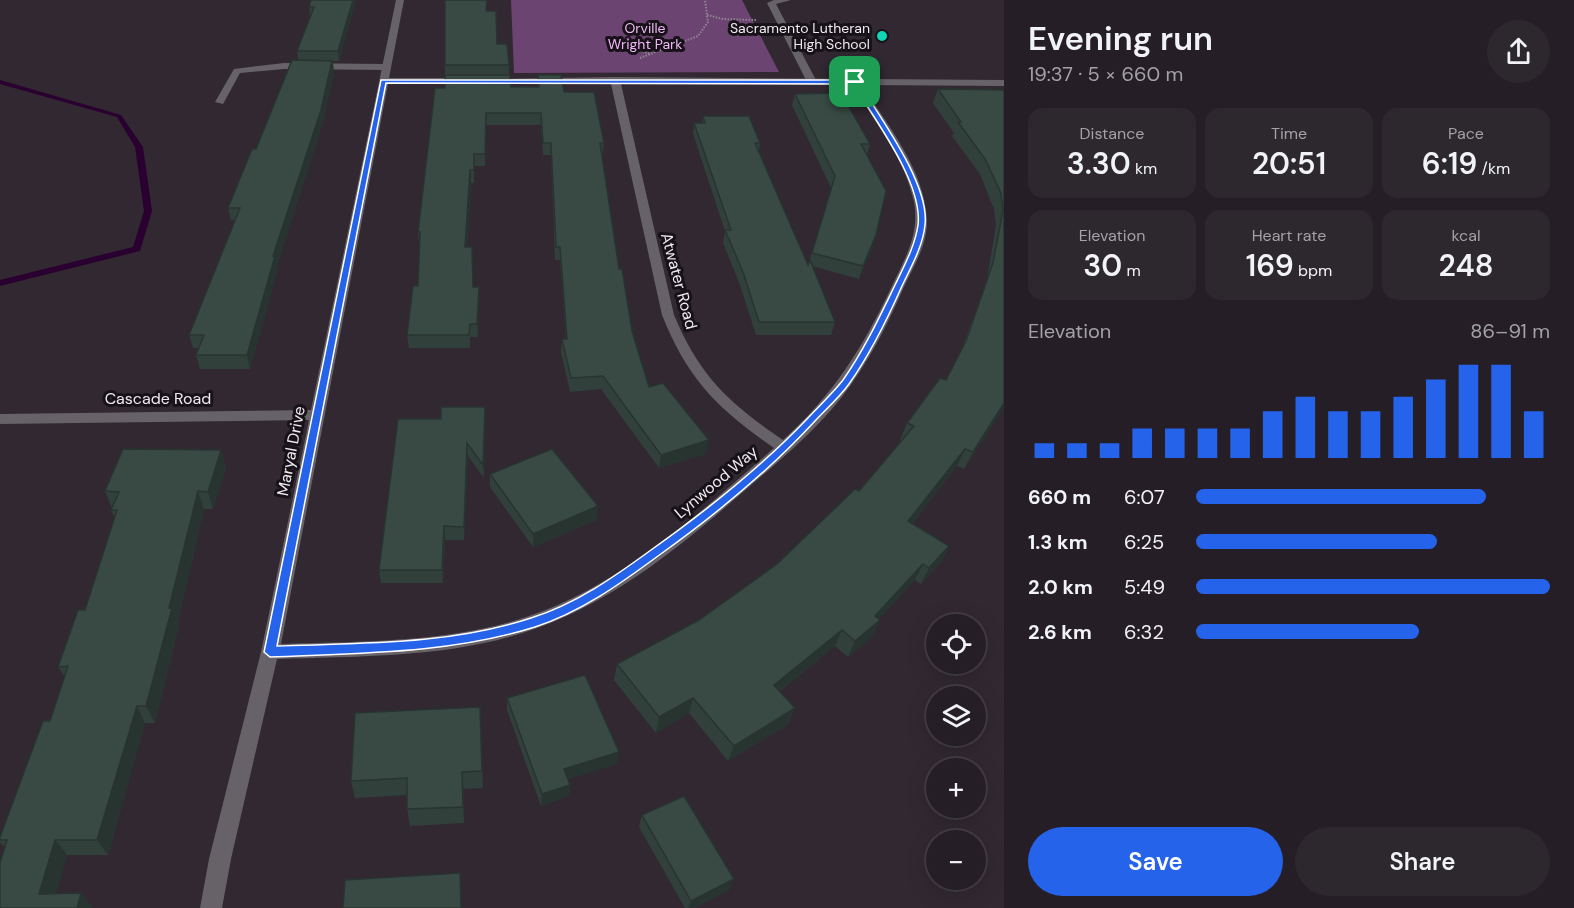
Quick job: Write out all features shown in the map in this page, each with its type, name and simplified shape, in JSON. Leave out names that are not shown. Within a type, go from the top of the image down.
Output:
[{"type":"street","name":"Maryal Drive","points":[[211,908],[220,859],[270,652],[400,0]]},
{"type":"street","points":[[787,0],[771,3],[812,81]]},
{"type":"street","points":[[220,102],[237,71],[284,66],[385,74],[642,81],[1004,83]]},
{"type":"street","name":"Atwater Road","points":[[615,80],[668,315],[679,345],[688,361],[722,401],[784,448]]},
{"type":"street","name":"Lynwood Way","points":[[270,652],[420,645],[474,639],[536,622],[590,598],[614,583],[705,517],[784,448],[845,384],[874,338],[916,248],[922,224],[921,201],[913,179],[855,82]]},
{"type":"street","name":"Cascade Road","points":[[0,418],[317,415]]},
{"type":"path","points":[[642,81],[636,60],[698,36],[708,22],[705,0]]},
{"type":"path","points":[[707,15],[723,20],[763,20]]},
{"type":"path","points":[[632,40],[633,48],[651,54]]},
{"type":"green space","name":"Orville Wright Park","points":[[511,0],[742,0],[779,72],[514,73]]},
{"type":"building","points":[[311,0],[353,0],[338,51],[297,51],[314,7],[309,7]]},
{"type":"building","points":[[445,0],[487,0],[486,11],[496,11],[497,44],[507,44],[509,65],[445,65]]},
{"type":"building","points":[[292,60],[332,61],[321,110],[273,256],[275,256],[247,355],[196,355],[204,335],[189,335],[240,208],[228,208],[252,149],[256,149]]},
{"type":"building","points":[[445,75],[510,75],[511,87],[539,87],[538,75],[561,75],[564,92],[594,92],[604,143],[600,143],[619,269],[622,269],[632,331],[649,387],[663,383],[709,440],[661,455],[603,376],[571,378],[562,339],[567,339],[560,247],[556,247],[551,143],[543,143],[541,113],[486,113],[485,154],[474,154],[474,170],[470,170],[465,247],[472,247],[473,287],[479,287],[477,324],[470,324],[469,335],[407,335],[413,286],[418,286],[420,232],[418,232],[435,88],[445,88]]},
{"type":"building","points":[[938,89],[1004,90],[1004,403],[973,452],[965,449],[908,521],[949,546],[929,568],[923,564],[875,616],[880,620],[855,641],[842,630],[774,685],[795,708],[734,746],[693,698],[659,717],[617,664],[699,620],[777,564],[855,489],[859,491],[914,426],[907,423],[940,378],[946,380],[966,341],[993,263],[1003,210],[1001,193],[985,159]]},
{"type":"building","points":[[841,93],[870,144],[861,144],[886,191],[876,235],[863,266],[812,253],[835,176],[795,94]]},
{"type":"building","points":[[703,116],[749,116],[760,143],[755,143],[808,265],[810,260],[835,322],[759,322],[743,272],[725,230],[731,230],[694,123],[705,123]]},
{"type":"building","points":[[441,407],[485,407],[483,465],[467,443],[464,527],[444,526],[442,570],[379,570],[398,419],[441,419]]},
{"type":"building","points":[[123,449],[221,450],[208,492],[198,491],[169,608],[172,608],[146,706],[137,706],[97,840],[55,840],[39,894],[81,893],[77,908],[0,908],[0,863],[7,840],[0,840],[0,837],[43,721],[50,721],[68,666],[58,667],[78,610],[85,610],[117,510],[111,510],[119,492],[105,491]]},
{"type":"building","points":[[552,449],[598,506],[533,534],[490,474]]},
{"type":"building","points":[[585,675],[619,752],[564,769],[570,785],[542,794],[507,698]]},
{"type":"building","points":[[480,707],[482,771],[462,772],[463,807],[407,809],[407,778],[351,781],[355,713]]},
{"type":"building","points":[[684,796],[734,879],[691,901],[642,815]]},
{"type":"building","points":[[460,873],[461,908],[343,908],[345,880]]},
{"type":"waterway","points":[[0,82],[119,116],[139,147],[148,211],[137,249],[0,283]]},
{"type":"place","name":"Sacramento Lutheran High School","points":[[882,36]]},
{"type":"route","points":[[383,81],[855,82],[913,179],[921,201],[922,224],[916,248],[874,338],[845,384],[818,415],[705,517],[590,598],[536,622],[474,639],[409,646],[270,652],[383,81]]}]
